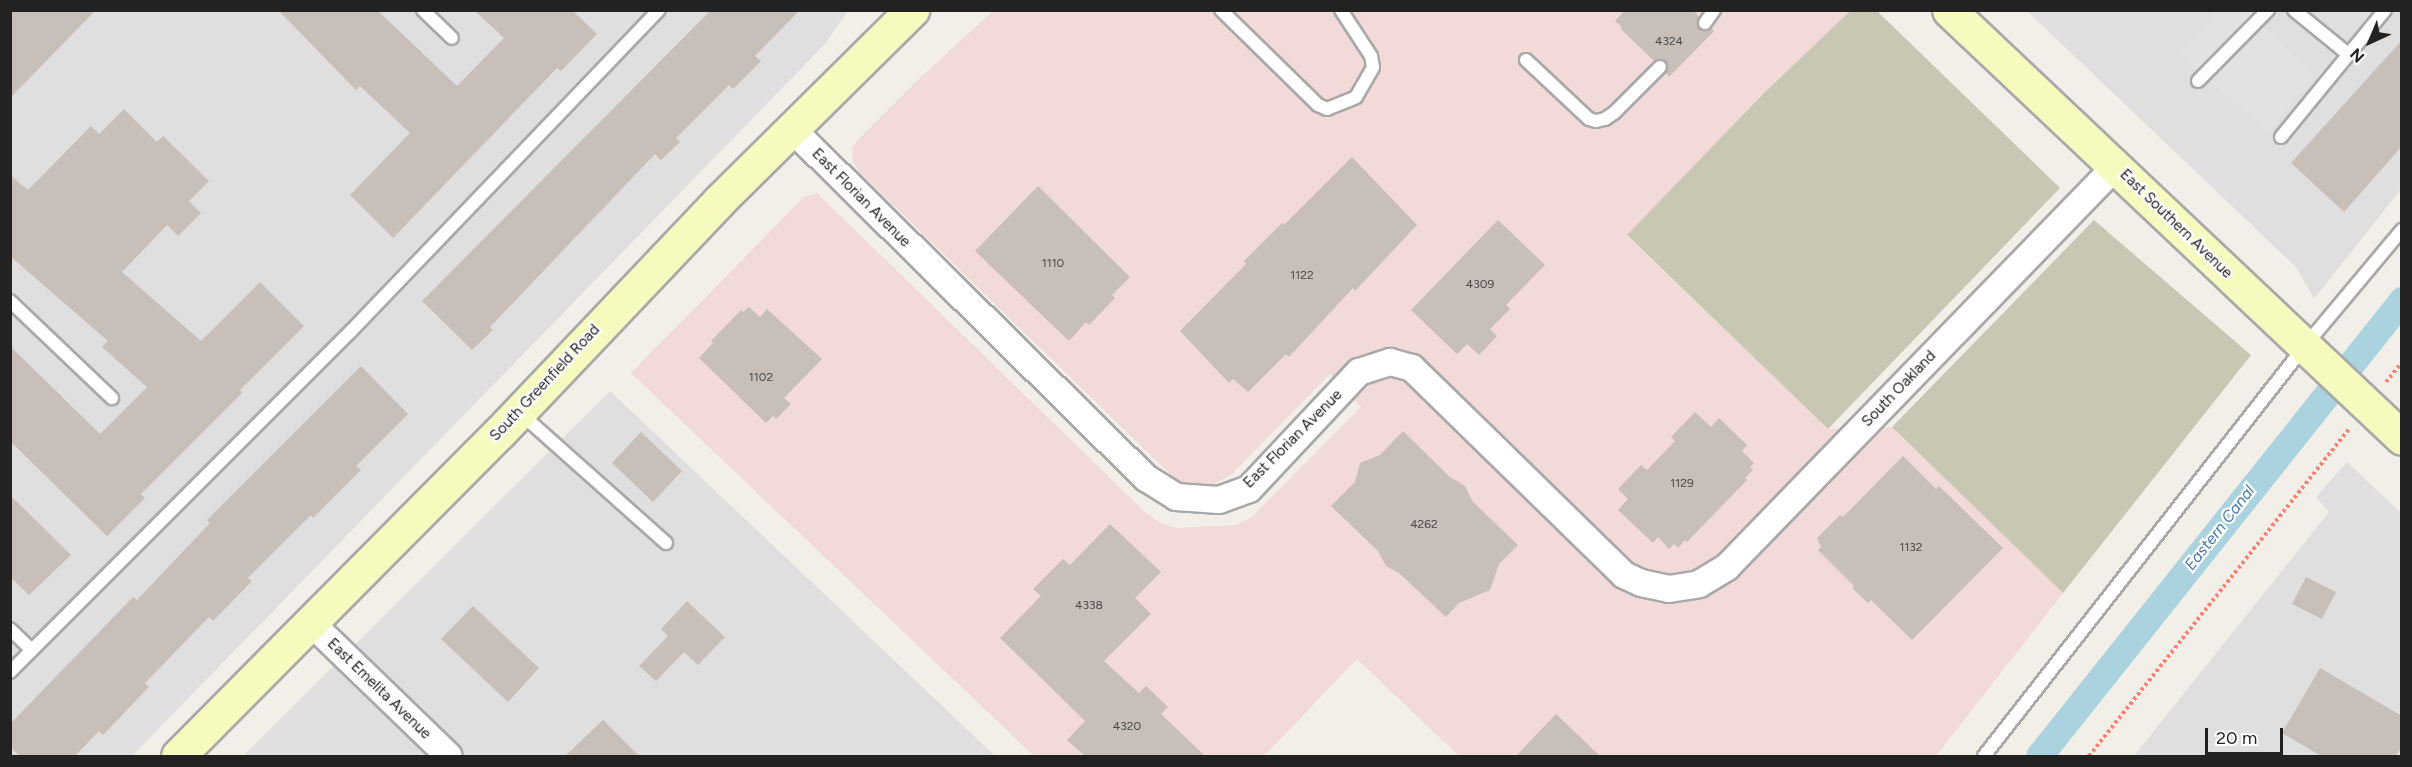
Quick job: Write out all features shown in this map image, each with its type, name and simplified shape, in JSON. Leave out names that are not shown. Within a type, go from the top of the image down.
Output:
[{"type":"main road","name":"East Southern Avenue","points":[[1949,10],[2402,438]]},
{"type":"main road","name":"South Greenfield Road","points":[[178,756],[905,13]]},
{"type":"street","name":"East Florian Avenue","points":[[792,129],[1146,478],[1176,497],[1219,500],[1249,489],[1359,372],[1390,362],[1412,368],[1624,575],[1641,583],[1669,589]]},
{"type":"street","name":"South Oakland","points":[[1669,589],[1699,584],[1727,567],[2116,166]]},
{"type":"street","name":"East Emelita Avenue","points":[[309,621],[449,756]]},
{"type":"lane","points":[[423,10],[452,38]]},
{"type":"lane","points":[[10,672],[352,330],[659,10]]},
{"type":"lane","points":[[1221,10],[1318,105],[1327,109],[1356,97],[1373,67],[1371,56],[1341,10]]},
{"type":"lane","points":[[1705,23],[1714,10]]},
{"type":"lane","points":[[2199,81],[2268,10]]},
{"type":"lane","points":[[2294,10],[2348,54]]},
{"type":"lane","points":[[2281,137],[2385,10]]},
{"type":"lane","points":[[1526,60],[1588,119],[1596,121],[1605,119],[1614,113],[1660,67]]},
{"type":"lane","points":[[1984,756],[2310,353],[2402,230]]},
{"type":"lane","points":[[10,301],[112,398]]},
{"type":"lane","points":[[518,411],[666,543]]},
{"type":"lane","points":[[10,629],[32,650]]},
{"type":"path","points":[[2089,756],[2360,400]]},
{"type":"shaded area","points":[[10,11],[848,11],[824,45],[132,756],[11,756]]},
{"type":"shaded area","points":[[993,11],[1850,11],[1763,94],[1627,236],[1828,429],[1892,427],[2063,593],[1936,756],[1459,756],[1357,659],[1264,756],[1034,756],[631,373],[804,197],[817,193],[1146,513],[1163,524],[1177,528],[1236,525],[1252,517],[1361,407],[1330,374],[1231,475],[1213,484],[1189,487],[1173,477],[859,172],[853,162],[852,148],[857,141],[922,76]]},
{"type":"shaded area","points":[[1850,11],[1877,11],[2060,188],[1828,429],[1627,235],[1763,94]]},
{"type":"shaded area","points":[[2027,11],[2401,11],[2401,189],[2314,299],[2297,268]]},
{"type":"shaded area","points":[[2217,11],[2247,11],[2315,75],[2268,133],[2177,53]]},
{"type":"shaded area","points":[[2094,220],[2251,355],[2063,593],[1892,427]]},
{"type":"shaded area","points":[[610,391],[995,756],[243,756]]},
{"type":"shaded area","points":[[2347,462],[2401,513],[2401,756],[2134,756],[2329,512],[2316,497]]},
{"type":"building","points":[[10,10],[96,10],[10,98]]},
{"type":"building","points":[[278,10],[377,10],[457,86],[504,38],[474,10],[572,10],[597,34],[561,71],[557,68],[393,238],[350,195],[410,133],[360,86],[356,90]]},
{"type":"building","points":[[711,10],[800,10],[755,56],[761,61],[733,89],[729,85],[676,138],[680,142],[661,160],[655,154],[490,327],[493,330],[472,350],[422,301]]},
{"type":"building","points":[[1625,10],[1693,10],[1699,17],[1697,23],[1700,29],[1705,31],[1711,28],[1714,31],[1669,77],[1666,73],[1668,65],[1665,61],[1658,59],[1654,61],[1615,21]]},
{"type":"building","points":[[2402,40],[2402,146],[2344,212],[2291,163]]},
{"type":"building","points":[[124,109],[157,142],[163,136],[209,181],[189,201],[201,213],[178,236],[167,225],[122,272],[201,341],[260,282],[304,326],[240,390],[242,393],[141,494],[145,498],[107,536],[10,441],[10,346],[100,434],[147,387],[102,347],[108,341],[10,256],[10,175],[28,190],[91,126],[99,134]]},
{"type":"building","points":[[1352,157],[1417,225],[1355,291],[1353,288],[1289,357],[1286,354],[1248,392],[1233,379],[1229,383],[1180,331],[1246,264],[1244,261],[1282,223],[1284,225]]},
{"type":"building","points":[[1038,186],[1130,277],[1112,295],[1115,298],[1089,325],[1086,322],[1069,341],[975,251]]},
{"type":"building","points":[[1498,220],[1545,265],[1506,305],[1510,309],[1490,329],[1497,336],[1479,355],[1467,344],[1457,354],[1411,310]]},
{"type":"building","points":[[749,307],[760,317],[767,309],[822,359],[784,398],[791,404],[776,419],[773,416],[766,423],[699,358],[713,343],[711,341],[741,310],[743,312]]},
{"type":"building","points":[[361,366],[408,414],[356,466],[361,470],[313,518],[311,515],[248,578],[252,581],[213,621],[209,617],[145,683],[149,687],[103,735],[99,731],[75,756],[20,756],[10,747],[10,724],[133,597],[137,600],[210,523],[207,520]]},
{"type":"building","points":[[1695,412],[1711,427],[1719,418],[1747,445],[1742,451],[1754,463],[1750,467],[1753,470],[1745,478],[1747,480],[1687,542],[1685,540],[1678,548],[1674,544],[1669,549],[1658,537],[1653,543],[1618,510],[1628,499],[1618,489],[1641,465],[1647,470],[1675,441],[1671,437]]},
{"type":"building","points":[[1403,431],[1450,477],[1465,486],[1473,502],[1518,545],[1499,564],[1490,590],[1459,603],[1446,617],[1399,573],[1386,566],[1378,551],[1331,506],[1355,482],[1360,463],[1380,455]]},
{"type":"building","points":[[641,432],[682,471],[653,502],[612,463]]},
{"type":"building","points":[[1903,456],[1936,489],[1939,486],[2003,548],[1912,640],[1871,600],[1868,603],[1852,588],[1854,586],[1818,550],[1821,547],[1817,538],[1840,515],[1843,517]]},
{"type":"building","points":[[10,495],[71,555],[29,595],[10,577]]},
{"type":"building","points":[[1110,524],[1161,572],[1135,598],[1151,614],[1104,661],[1139,693],[1146,686],[1168,707],[1161,714],[1205,756],[1085,756],[1067,740],[1085,721],[1000,638],[1041,596],[1033,589],[1063,559],[1070,565]]},
{"type":"building","points":[[2306,577],[2336,592],[2322,619],[2292,604]]},
{"type":"building","points":[[687,601],[725,637],[698,665],[684,652],[656,681],[639,666],[668,636],[661,629]]},
{"type":"building","points":[[473,606],[539,668],[508,702],[441,639]]},
{"type":"building","points":[[2320,668],[2402,716],[2402,746],[2396,756],[2321,756],[2282,733]]},
{"type":"building","points":[[1556,714],[1600,756],[1516,756]]},
{"type":"building","points":[[603,720],[639,756],[565,756]]},
{"type":"waterway","name":"Eastern Canal","points":[[2039,756],[2402,300]]}]
